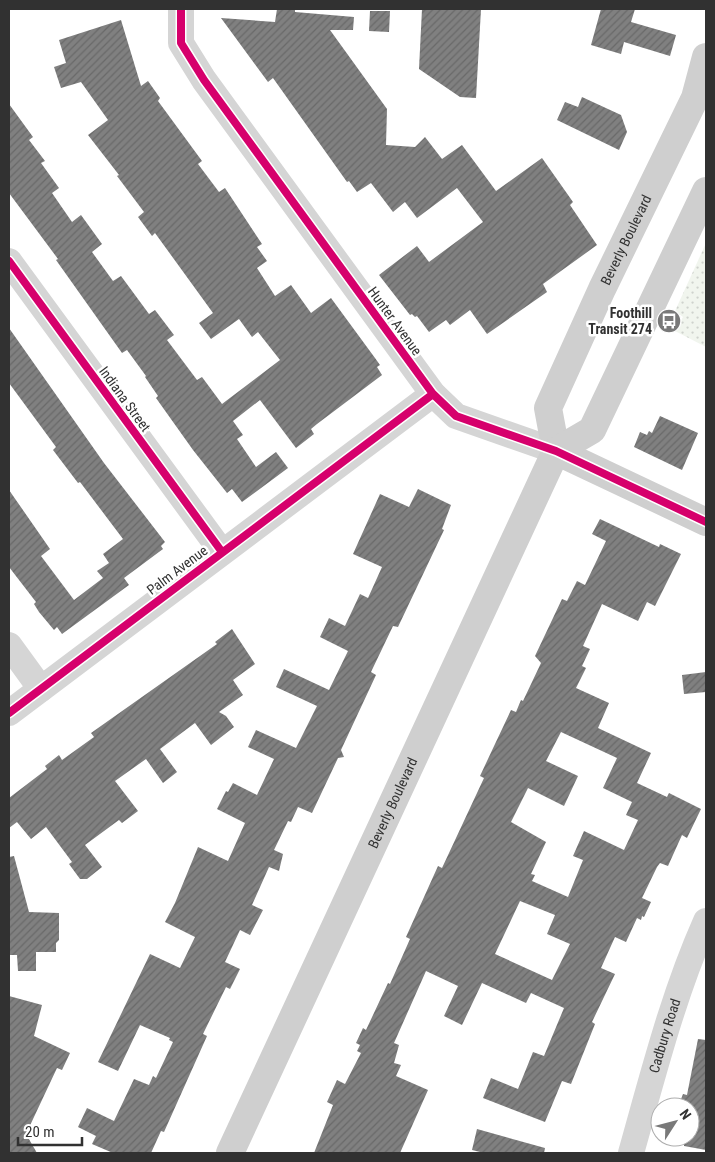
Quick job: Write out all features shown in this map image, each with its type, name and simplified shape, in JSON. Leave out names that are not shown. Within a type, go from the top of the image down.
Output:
[{"type":"main road","name":"Beverly Boulevard","points":[[230,1153],[556,452],[548,408],[602,289],[695,98],[706,57]]},
{"type":"main road","points":[[556,452],[592,430],[706,191]]},
{"type":"main road","name":"Hunter Avenue","points":[[556,452],[706,522]]},
{"type":"street","name":"Hunter Avenue","points":[[181,9],[181,43],[204,80],[433,394],[456,416],[556,452]]},
{"type":"street","name":"Indiana Street","points":[[9,262],[222,552]]},
{"type":"street","name":"Palm Avenue","points":[[9,713],[433,394]]},
{"type":"street","points":[[9,645],[41,689]]},
{"type":"street","name":"Cadbury Road","points":[[631,1153],[669,1020],[692,953],[706,921]]},
{"type":"shaded area","points":[[706,243],[706,347],[675,331],[683,317],[675,311]]},
{"type":"building","points":[[277,9],[295,9],[295,12],[354,17],[353,30],[330,30],[387,109],[386,145],[415,147],[425,137],[442,159],[462,145],[496,191],[542,158],[573,202],[570,205],[597,245],[543,284],[547,292],[487,334],[470,310],[450,325],[446,320],[429,332],[417,316],[410,315],[379,275],[417,246],[429,262],[483,222],[457,188],[417,218],[405,202],[393,212],[371,183],[357,192],[349,181],[347,182],[273,78],[268,82],[221,18],[275,22]]},
{"type":"building","points":[[422,9],[481,9],[476,98],[460,97],[419,69]]},
{"type":"building","points":[[601,9],[635,9],[631,22],[676,35],[670,56],[624,42],[621,54],[591,45]]},
{"type":"building","points":[[370,11],[390,11],[389,32],[369,31]]},
{"type":"building","points":[[121,20],[141,86],[148,81],[160,98],[158,101],[202,161],[198,164],[219,192],[225,188],[262,244],[257,247],[267,261],[257,268],[275,296],[291,285],[311,313],[331,298],[380,365],[377,367],[382,375],[311,429],[314,434],[296,448],[260,400],[233,421],[243,435],[237,439],[256,467],[276,452],[288,468],[242,502],[232,489],[227,493],[193,450],[156,398],[158,396],[146,376],[127,350],[122,353],[56,260],[58,259],[9,193],[9,104],[33,137],[29,140],[45,161],[41,163],[59,188],[52,193],[72,222],[81,215],[102,244],[92,252],[113,281],[121,276],[149,314],[155,310],[174,335],[167,340],[197,380],[202,377],[222,404],[280,360],[258,332],[252,337],[239,319],[211,339],[199,323],[213,313],[155,233],[152,236],[138,217],[144,212],[117,176],[119,175],[88,135],[108,120],[81,82],[61,88],[54,67],[66,63],[59,40]]},
{"type":"building","points":[[582,97],[621,115],[627,132],[619,150],[557,120],[565,102],[578,107]]},
{"type":"building","points":[[9,328],[104,463],[165,542],[161,546],[163,549],[124,578],[129,585],[62,634],[57,627],[54,630],[39,612],[34,604],[36,602],[9,567],[9,490],[50,549],[41,556],[74,600],[103,578],[97,571],[109,563],[103,554],[123,539],[53,450],[56,447],[9,383]]},
{"type":"building","points":[[660,416],[698,433],[682,470],[634,447],[640,432],[647,435],[649,431],[652,433]]},
{"type":"building","points":[[418,489],[451,505],[442,529],[444,530],[398,627],[393,626],[371,672],[376,675],[341,750],[344,757],[338,758],[312,813],[298,807],[291,822],[288,821],[274,850],[283,854],[279,871],[269,867],[252,905],[263,910],[250,935],[240,930],[225,962],[240,969],[230,989],[226,987],[203,1034],[207,1036],[164,1132],[161,1131],[151,1153],[113,1153],[92,1144],[96,1136],[78,1127],[87,1108],[114,1121],[134,1079],[149,1085],[153,1076],[156,1078],[173,1042],[169,1040],[170,1038],[140,1025],[118,1071],[98,1062],[150,954],[180,968],[195,937],[165,922],[175,903],[198,847],[228,861],[245,823],[217,809],[226,791],[228,792],[233,783],[257,795],[274,759],[248,747],[256,730],[296,748],[317,706],[276,687],[284,669],[329,690],[348,651],[320,637],[329,618],[345,626],[360,594],[368,598],[382,567],[353,554],[380,494],[409,507]]},
{"type":"building","points":[[600,519],[659,547],[660,544],[681,554],[655,606],[647,602],[638,621],[602,604],[583,646],[590,649],[582,666],[586,668],[576,688],[609,703],[598,728],[651,753],[637,783],[667,797],[669,793],[701,809],[687,838],[682,835],[668,866],[660,863],[657,867],[642,898],[651,902],[644,917],[642,916],[641,920],[637,918],[626,942],[615,937],[601,968],[615,974],[592,1022],[595,1024],[571,1084],[562,1081],[545,1122],[483,1098],[491,1078],[518,1089],[533,1052],[544,1056],[564,1008],[531,993],[526,1003],[482,983],[462,1025],[444,1016],[458,986],[426,971],[394,1043],[399,1045],[394,1063],[401,1065],[396,1076],[428,1090],[400,1153],[314,1153],[333,1105],[327,1102],[337,1080],[345,1084],[361,1053],[357,1051],[360,1045],[356,1043],[363,1028],[366,1030],[388,983],[390,984],[410,939],[406,937],[438,866],[442,868],[484,778],[480,776],[511,710],[516,712],[541,663],[535,656],[562,599],[567,601],[577,581],[585,585],[606,541],[592,534]],"holes":[[[561,732],[617,758],[603,788],[632,802],[626,815],[638,820],[624,850],[584,831],[573,856],[583,860],[568,897],[532,881],[535,875],[531,874],[546,842],[511,822],[528,788],[564,806],[578,776],[546,761]],[[520,901],[555,915],[547,934],[570,944],[552,980],[495,954]]]},
{"type":"building","points":[[232,629],[255,664],[233,680],[243,695],[219,712],[226,716],[234,727],[211,745],[195,723],[160,749],[177,772],[163,783],[146,759],[115,781],[138,811],[122,823],[119,820],[85,845],[102,867],[87,879],[80,879],[69,864],[72,862],[46,827],[31,839],[17,822],[9,828],[9,798],[47,769],[45,766],[59,755],[62,760],[94,737],[91,733],[217,644],[215,642]]},
{"type":"building","points":[[706,672],[706,692],[684,694],[682,675]]},
{"type":"building","points":[[14,856],[29,912],[59,913],[59,940],[56,943],[56,952],[36,952],[36,971],[18,971],[17,955],[9,955],[9,857]]},
{"type":"building","points":[[9,996],[42,1005],[34,1036],[70,1053],[62,1070],[57,1068],[26,1134],[37,1153],[9,1153]]},
{"type":"building","points":[[698,1039],[706,1040],[706,1150],[690,1147],[700,1147],[700,1097],[682,1097],[683,1094],[687,1095]]},
{"type":"building","points":[[477,1129],[545,1148],[544,1153],[484,1153],[472,1150]]},
{"type":"cycle path","points":[[181,9],[181,43],[204,80],[433,394],[456,416],[556,451],[706,522]]},
{"type":"cycle path","points":[[9,261],[222,552]]},
{"type":"cycle path","points":[[9,713],[433,394]]},
{"type":"place","name":"Foothill Transit 274","points":[[669,321]]}]
